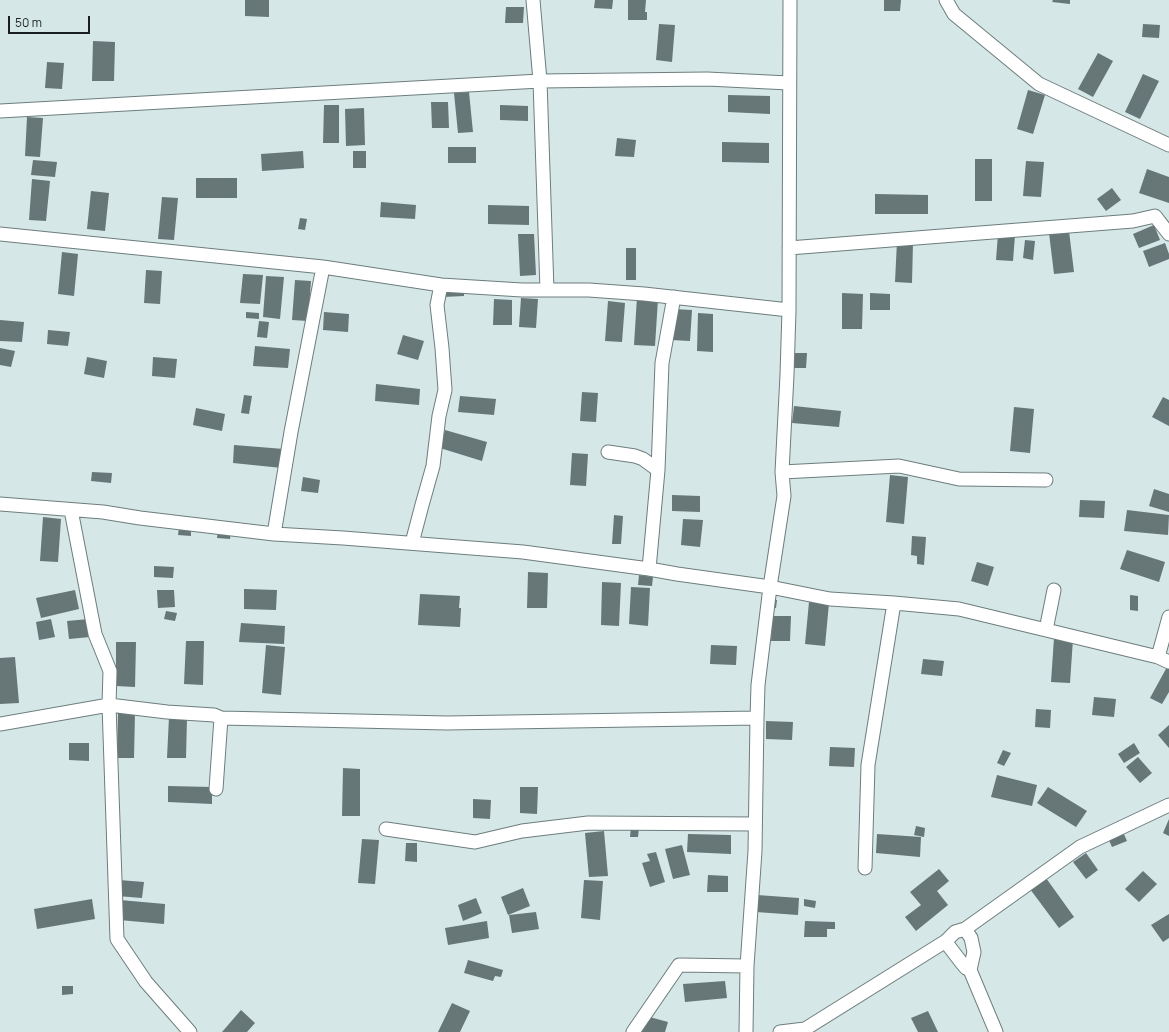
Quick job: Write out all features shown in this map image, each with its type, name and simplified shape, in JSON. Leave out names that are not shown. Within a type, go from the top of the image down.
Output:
[{"type":"street","points":[[533,0],[540,81],[547,290]]},
{"type":"street","points":[[746,1032],[747,966],[755,851],[758,685],[770,587],[784,496],[782,472],[789,310],[790,0]]},
{"type":"street","points":[[946,0],[954,14],[1039,84],[1169,145]]},
{"type":"street","points":[[0,111],[540,81],[708,79],[790,83]]},
{"type":"street","points":[[789,248],[1133,221],[1155,216],[1169,234]]},
{"type":"street","points":[[0,234],[323,267],[441,285],[522,290],[589,290],[674,297],[789,310]]},
{"type":"street","points":[[274,534],[291,432],[323,267]]},
{"type":"street","points":[[412,544],[433,466],[439,416],[445,390],[437,305],[441,285]]},
{"type":"street","points":[[650,569],[658,470],[662,363],[674,297]]},
{"type":"street","points":[[608,452],[635,456],[643,459],[658,470]]},
{"type":"street","points":[[782,472],[899,466],[958,479],[1046,480]]},
{"type":"street","points":[[0,504],[103,512],[140,518],[274,534],[523,552],[770,587],[830,599],[959,609],[1163,660],[1169,616]]},
{"type":"street","points":[[71,510],[95,634],[110,671],[109,706],[116,939],[146,982],[190,1032]]},
{"type":"street","points":[[1046,630],[1054,590]]},
{"type":"street","points":[[864,868],[868,765],[894,603]]},
{"type":"street","points":[[0,724],[109,706],[214,715],[221,718],[447,723],[757,718]]},
{"type":"street","points":[[216,789],[221,718]]},
{"type":"street","points":[[780,1032],[805,1029],[946,941],[955,932],[965,929],[1080,847],[1169,805]]},
{"type":"street","points":[[386,829],[475,842],[522,831],[588,823],[755,824]]},
{"type":"street","points":[[965,929],[971,938],[974,952],[970,970]]},
{"type":"street","points":[[946,941],[961,962],[970,970],[996,1032]]},
{"type":"street","points":[[632,1032],[679,965],[747,966]]},
{"type":"building","points":[[245,0],[269,0],[269,17],[245,16]]},
{"type":"building","points":[[595,0],[613,0],[612,9],[594,8]]},
{"type":"building","points":[[628,0],[646,0],[645,12],[647,12],[647,20],[628,20]]},
{"type":"building","points":[[884,0],[901,0],[900,11],[884,11]]},
{"type":"building","points":[[1053,0],[1070,0],[1070,4],[1052,2]]},
{"type":"building","points":[[506,7],[524,7],[523,23],[505,23]]},
{"type":"building","points":[[659,24],[675,25],[672,62],[656,60]]},
{"type":"building","points":[[1143,24],[1160,25],[1159,38],[1142,37]]},
{"type":"building","points":[[93,41],[115,42],[114,81],[92,81]]},
{"type":"building","points":[[1098,53],[1113,61],[1093,97],[1078,89]]},
{"type":"building","points":[[47,62],[64,63],[62,89],[45,88]]},
{"type":"building","points":[[1143,74],[1159,81],[1140,119],[1125,112]]},
{"type":"building","points":[[1028,90],[1045,95],[1033,134],[1017,129]]},
{"type":"building","points":[[469,92],[473,132],[458,133],[454,93]]},
{"type":"building","points":[[728,95],[770,96],[770,114],[728,112]]},
{"type":"building","points":[[431,102],[448,102],[449,128],[432,128]]},
{"type":"building","points":[[324,105],[339,105],[339,143],[323,143]]},
{"type":"building","points":[[500,105],[528,106],[528,121],[500,120]]},
{"type":"building","points":[[364,108],[365,145],[346,146],[345,109]]},
{"type":"building","points":[[27,117],[43,118],[40,157],[25,156]]},
{"type":"building","points":[[617,138],[636,140],[634,157],[615,156]]},
{"type":"building","points":[[722,142],[769,143],[769,163],[722,162]]},
{"type":"building","points":[[448,147],[476,147],[476,163],[448,163]]},
{"type":"building","points":[[303,151],[304,168],[262,171],[261,154]]},
{"type":"building","points":[[353,151],[366,151],[366,168],[353,168]]},
{"type":"building","points":[[975,159],[992,159],[992,201],[975,201]]},
{"type":"building","points":[[33,160],[57,162],[55,177],[31,175]]},
{"type":"building","points":[[1026,161],[1044,162],[1041,197],[1023,196]]},
{"type":"building","points":[[1147,169],[1169,177],[1169,203],[1139,193]]},
{"type":"building","points":[[196,178],[237,178],[237,198],[196,198]]},
{"type":"building","points":[[32,179],[50,181],[46,221],[29,220]]},
{"type":"building","points":[[1112,188],[1121,200],[1106,211],[1097,199]]},
{"type":"building","points":[[91,191],[109,193],[105,231],[87,229]]},
{"type":"building","points":[[875,194],[928,195],[928,214],[875,214]]},
{"type":"building","points":[[162,197],[178,198],[174,240],[158,239]]},
{"type":"building","points":[[381,202],[416,205],[415,219],[380,217]]},
{"type":"building","points":[[488,205],[529,206],[529,225],[488,224]]},
{"type":"building","points":[[300,218],[307,219],[305,230],[298,229]]},
{"type":"building","points":[[1154,225],[1160,240],[1139,248],[1133,234]]},
{"type":"building","points":[[1069,231],[1074,272],[1054,274],[1049,233]]},
{"type":"building","points":[[518,234],[534,234],[536,275],[520,276]]},
{"type":"building","points":[[998,234],[1015,235],[1013,261],[996,260]]},
{"type":"building","points":[[1025,240],[1035,241],[1033,260],[1023,258]]},
{"type":"building","points":[[897,241],[913,242],[912,283],[895,282]]},
{"type":"building","points":[[1165,243],[1169,254],[1169,259],[1149,267],[1143,251]]},
{"type":"building","points":[[626,248],[636,248],[636,280],[626,280]]},
{"type":"building","points":[[62,252],[78,254],[74,296],[58,294]]},
{"type":"building","points":[[146,270],[162,271],[160,304],[144,303]]},
{"type":"building","points":[[243,274],[263,275],[260,304],[240,303]]},
{"type":"building","points":[[266,276],[284,277],[280,319],[263,317]]},
{"type":"building","points":[[295,280],[311,281],[308,321],[292,320]]},
{"type":"building","points":[[464,291],[464,296],[443,297],[443,292]]},
{"type":"building","points":[[842,293],[863,294],[862,329],[842,329]]},
{"type":"building","points":[[870,293],[890,294],[890,310],[870,310]]},
{"type":"building","points":[[637,297],[658,299],[655,346],[634,345]]},
{"type":"building","points":[[521,298],[538,299],[536,328],[519,327]]},
{"type":"building","points":[[494,299],[512,300],[512,325],[493,325]]},
{"type":"building","points":[[608,301],[625,303],[622,342],[605,341]]},
{"type":"building","points":[[673,309],[692,310],[690,341],[671,340]]},
{"type":"building","points":[[246,312],[259,313],[259,319],[246,318]]},
{"type":"building","points":[[324,312],[349,314],[348,332],[323,330]]},
{"type":"building","points":[[698,313],[713,314],[713,352],[697,351]]},
{"type":"building","points":[[0,320],[24,322],[22,342],[0,341]]},
{"type":"building","points":[[259,321],[269,322],[267,338],[257,337]]},
{"type":"building","points":[[48,330],[70,332],[68,346],[47,344]]},
{"type":"building","points":[[403,335],[424,341],[418,360],[397,354]]},
{"type":"building","points":[[255,346],[290,349],[288,368],[253,366]]},
{"type":"building","points":[[0,348],[15,351],[11,367],[0,365]]},
{"type":"building","points":[[794,353],[807,353],[806,368],[794,368]]},
{"type":"building","points":[[87,357],[107,361],[104,378],[84,374]]},
{"type":"building","points":[[153,357],[177,359],[175,378],[152,376]]},
{"type":"building","points":[[376,384],[420,389],[419,405],[375,401]]},
{"type":"building","points":[[582,392],[598,393],[596,422],[580,421]]},
{"type":"building","points":[[244,395],[252,396],[249,414],[241,413]]},
{"type":"building","points":[[460,396],[496,399],[494,415],[458,412]]},
{"type":"building","points":[[1163,397],[1169,400],[1169,426],[1152,417]]},
{"type":"building","points":[[794,406],[841,411],[839,427],[792,423]]},
{"type":"building","points":[[1014,407],[1034,409],[1030,453],[1010,451]]},
{"type":"building","points":[[196,408],[225,414],[222,431],[193,425]]},
{"type":"building","points":[[445,430],[487,442],[482,461],[440,448]]},
{"type":"building","points":[[234,445],[284,449],[282,468],[233,463]]},
{"type":"building","points":[[572,453],[588,454],[586,486],[570,485]]},
{"type":"building","points":[[92,472],[112,473],[111,483],[91,481]]},
{"type":"building","points":[[890,475],[908,477],[904,524],[886,522]]},
{"type":"building","points":[[303,477],[320,480],[318,493],[301,491]]},
{"type":"building","points":[[1154,489],[1169,494],[1169,512],[1149,506]]},
{"type":"building","points":[[672,495],[700,496],[700,512],[672,511]]},
{"type":"building","points":[[1080,500],[1105,501],[1104,518],[1079,517]]},
{"type":"building","points":[[1127,510],[1169,515],[1168,535],[1124,531]]},
{"type":"building","points":[[614,515],[623,516],[621,544],[612,544]]},
{"type":"building","points":[[43,517],[61,519],[58,562],[40,561]]},
{"type":"building","points":[[683,519],[703,520],[700,547],[681,545]]},
{"type":"building","points":[[179,527],[191,527],[191,536],[178,535]]},
{"type":"building","points":[[218,530],[231,531],[230,539],[217,538]]},
{"type":"building","points":[[912,536],[926,537],[924,565],[917,564],[917,556],[911,555]]},
{"type":"building","points":[[1127,550],[1165,562],[1159,582],[1120,569]]},
{"type":"building","points":[[977,562],[994,567],[988,586],[971,581]]},
{"type":"building","points":[[154,566],[174,567],[173,578],[154,577]]},
{"type":"building","points":[[528,572],[548,573],[547,608],[527,608]]},
{"type":"building","points":[[639,575],[653,577],[652,586],[638,585]]},
{"type":"building","points":[[602,582],[621,583],[619,626],[601,625]]},
{"type":"building","points":[[631,587],[650,588],[648,626],[629,624]]},
{"type":"building","points":[[244,589],[277,590],[276,610],[244,609]]},
{"type":"building","points":[[75,590],[79,609],[41,618],[36,598]]},
{"type":"building","points":[[157,590],[174,590],[175,607],[158,608]]},
{"type":"building","points":[[420,594],[460,596],[460,627],[418,625]]},
{"type":"building","points":[[1130,595],[1138,596],[1138,611],[1130,610]]},
{"type":"building","points":[[772,600],[777,600],[776,608],[771,607]]},
{"type":"building","points":[[809,602],[829,603],[825,646],[805,644]]},
{"type":"building","points":[[166,611],[177,613],[175,621],[164,619]]},
{"type":"building","points":[[772,616],[791,616],[790,641],[771,641]]},
{"type":"building","points":[[51,619],[55,637],[39,640],[36,622]]},
{"type":"building","points":[[89,619],[90,637],[69,639],[67,621]]},
{"type":"building","points":[[241,623],[285,626],[284,644],[239,642]]},
{"type":"building","points":[[1054,638],[1073,639],[1070,683],[1051,682]]},
{"type":"building","points":[[186,641],[204,641],[203,685],[184,684]]},
{"type":"building","points":[[116,642],[136,642],[135,687],[116,686]]},
{"type":"building","points":[[266,645],[285,647],[281,695],[262,693]]},
{"type":"building","points":[[711,645],[737,646],[736,665],[710,664]]},
{"type":"building","points":[[15,657],[19,703],[0,704],[0,658]]},
{"type":"building","points":[[923,659],[944,661],[942,676],[921,674]]},
{"type":"building","points":[[1167,667],[1169,669],[1169,692],[1162,704],[1150,698]]},
{"type":"building","points":[[1094,697],[1116,699],[1114,717],[1092,715]]},
{"type":"building","points":[[1036,709],[1051,710],[1050,728],[1035,727]]},
{"type":"building","points":[[118,712],[135,712],[134,758],[117,758]]},
{"type":"building","points":[[169,717],[187,718],[186,758],[167,758]]},
{"type":"building","points":[[766,721],[793,722],[792,740],[766,739]]},
{"type":"building","points":[[1169,725],[1169,748],[1158,735]]},
{"type":"building","points":[[69,743],[89,743],[89,761],[69,760]]},
{"type":"building","points":[[1134,743],[1140,753],[1124,763],[1118,754]]},
{"type":"building","points":[[830,747],[855,748],[854,767],[829,766]]},
{"type":"building","points":[[1003,750],[1011,753],[1004,766],[997,763]]},
{"type":"building","points":[[1138,757],[1152,773],[1140,783],[1126,767]]},
{"type":"building","points":[[343,768],[360,769],[360,816],[342,816]]},
{"type":"building","points":[[997,775],[1037,785],[1032,806],[991,797]]},
{"type":"building","points":[[168,786],[212,787],[212,804],[168,802]]},
{"type":"building","points":[[520,787],[538,787],[537,814],[520,813]]},
{"type":"building","points":[[1048,787],[1087,811],[1076,827],[1037,803]]},
{"type":"building","points":[[473,799],[491,800],[490,819],[473,818]]},
{"type":"building","points":[[1169,819],[1169,836],[1163,833]]},
{"type":"building","points":[[631,826],[639,827],[638,837],[630,837]]},
{"type":"building","points":[[916,826],[925,828],[924,837],[914,835]]},
{"type":"building","points":[[604,831],[608,876],[589,877],[585,833]]},
{"type":"building","points":[[1123,832],[1127,841],[1112,847],[1108,838]]},
{"type":"building","points":[[688,834],[731,835],[731,854],[687,852]]},
{"type":"building","points":[[877,834],[921,837],[920,857],[876,853]]},
{"type":"building","points":[[362,839],[379,840],[375,884],[358,883]]},
{"type":"building","points":[[406,843],[417,843],[417,862],[405,861]]},
{"type":"building","points":[[682,845],[690,875],[673,879],[665,849]]},
{"type":"building","points":[[656,852],[665,882],[650,887],[642,863],[650,861],[647,854]]},
{"type":"building","points":[[1086,853],[1098,870],[1086,879],[1073,862]]},
{"type":"building","points":[[939,869],[949,881],[937,891],[948,905],[916,931],[905,917],[921,905],[910,892]]},
{"type":"building","points":[[1143,871],[1157,884],[1139,902],[1125,889]]},
{"type":"building","points":[[708,875],[728,876],[728,892],[707,892]]},
{"type":"building","points":[[1046,878],[1074,917],[1059,928],[1030,889]]},
{"type":"building","points":[[119,880],[144,882],[142,898],[117,896]]},
{"type":"building","points":[[584,880],[603,881],[600,920],[581,918]]},
{"type":"building","points":[[523,888],[530,906],[508,915],[501,897]]},
{"type":"building","points":[[757,895],[799,898],[798,915],[756,912]]},
{"type":"building","points":[[476,898],[482,913],[463,921],[458,905]]},
{"type":"building","points":[[92,899],[95,919],[37,929],[34,909]]},
{"type":"building","points":[[804,899],[816,901],[815,908],[804,906]]},
{"type":"building","points":[[120,900],[165,904],[164,924],[119,920]]},
{"type":"building","points":[[536,912],[539,929],[512,933],[509,915]]},
{"type":"building","points":[[1169,914],[1169,938],[1163,942],[1151,925]]},
{"type":"building","points":[[487,921],[489,938],[448,945],[445,928]]},
{"type":"building","points":[[805,921],[835,922],[835,929],[827,929],[827,937],[804,937]]},
{"type":"building","points":[[468,960],[503,970],[501,977],[495,976],[493,981],[464,973]]},
{"type":"building","points":[[725,981],[727,998],[685,1002],[683,984]]},
{"type":"building","points":[[62,986],[73,986],[73,994],[62,995]]},
{"type":"building","points":[[452,1003],[470,1011],[460,1032],[438,1032]]},
{"type":"building","points":[[241,1010],[255,1023],[247,1032],[222,1032]]},
{"type":"building","points":[[928,1011],[938,1032],[918,1032],[911,1018]]},
{"type":"building","points":[[646,1016],[668,1022],[665,1032],[641,1032]]}]
